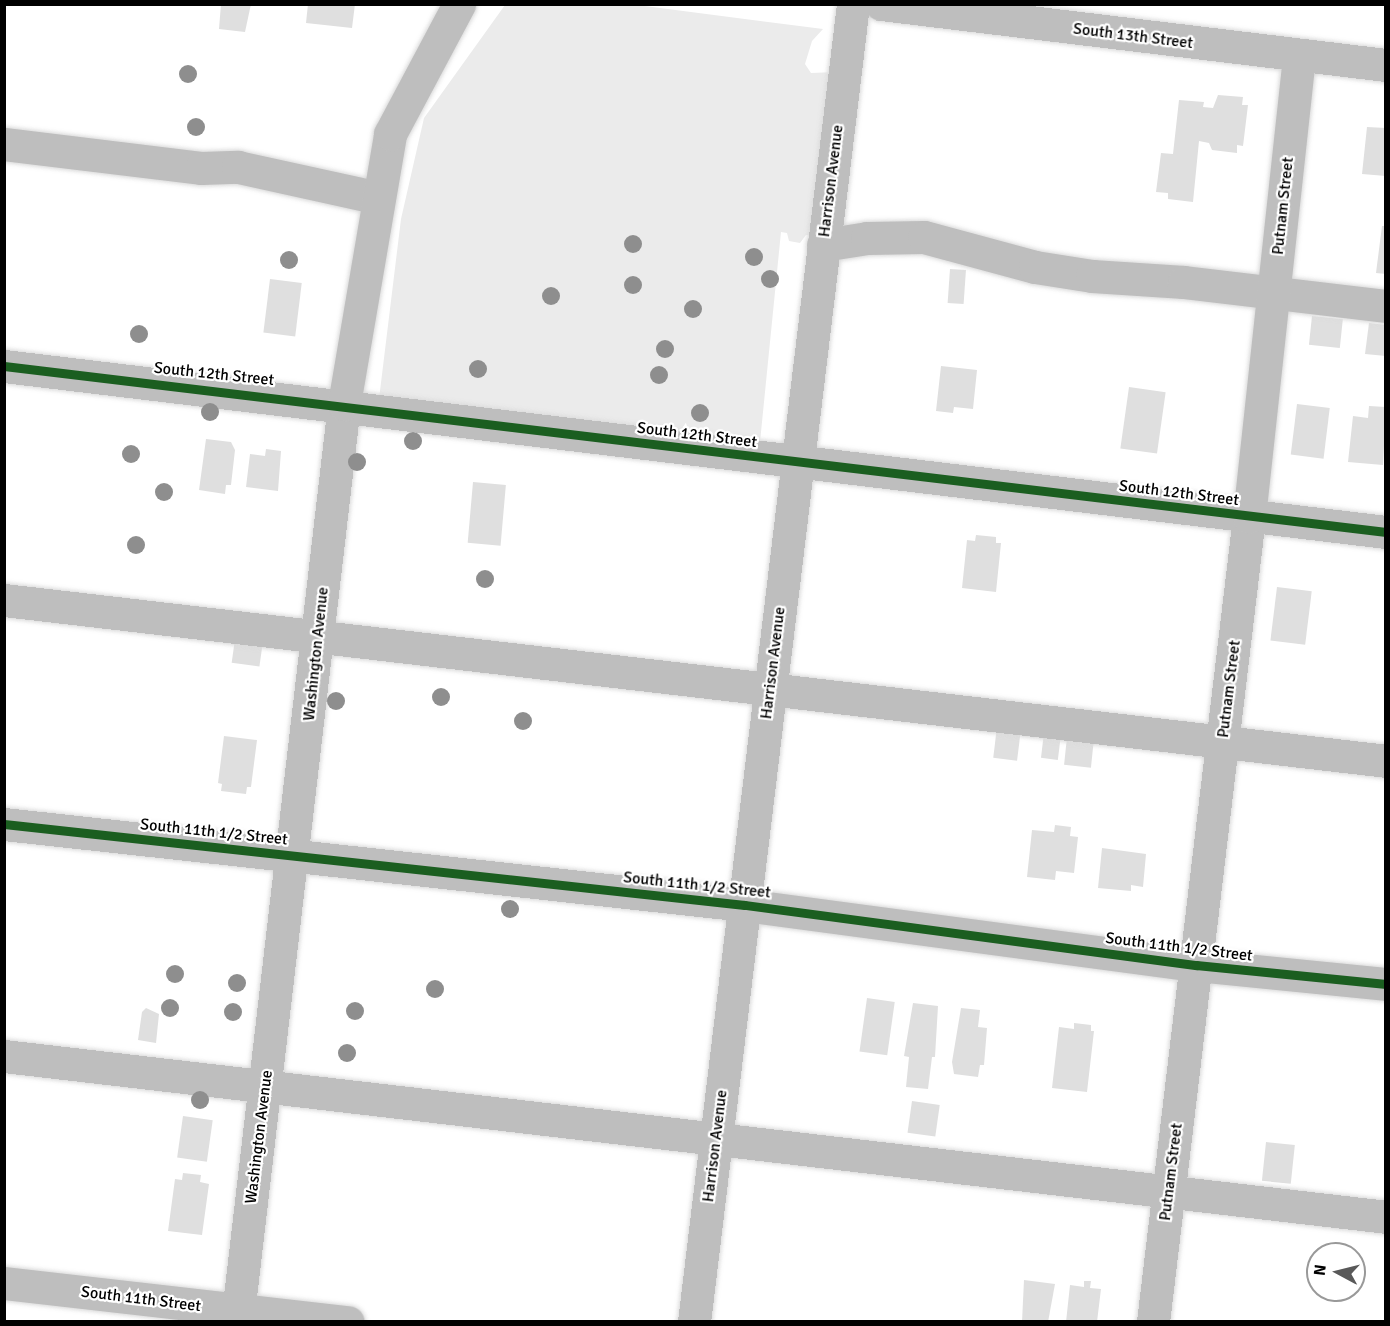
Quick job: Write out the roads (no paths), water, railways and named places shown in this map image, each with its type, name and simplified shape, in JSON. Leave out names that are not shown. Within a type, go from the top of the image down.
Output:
[{"type":"street","name":"Washington Avenue","points":[[238,1316],[344,404],[390,134],[459,4]]},
{"type":"street","name":"Harrison Avenue","points":[[694,1322],[853,4]]},
{"type":"street","name":"South 13th Street","points":[[881,4],[1000,12],[1299,56],[1386,65]]},
{"type":"street","name":"Putnam Street","points":[[1153,1322],[1249,517],[1299,56]]},
{"type":"street","points":[[4,144],[201,168],[238,168],[379,198]]},
{"type":"street","points":[[824,245],[867,238],[924,237],[1046,269],[1274,292],[1386,306]]},
{"type":"street","name":"South 12th Street","points":[[4,366],[344,404],[797,463],[1386,532]]},
{"type":"street","points":[[4,600],[318,634],[1386,761]]},
{"type":"street","name":"South 11th 1/2 Street","points":[[4,824],[745,904],[1196,965],[1386,984]]},
{"type":"street","points":[[4,1056],[1386,1217]]},
{"type":"street","name":"South 11th Street","points":[[4,1283],[238,1316],[348,1322]]}]
